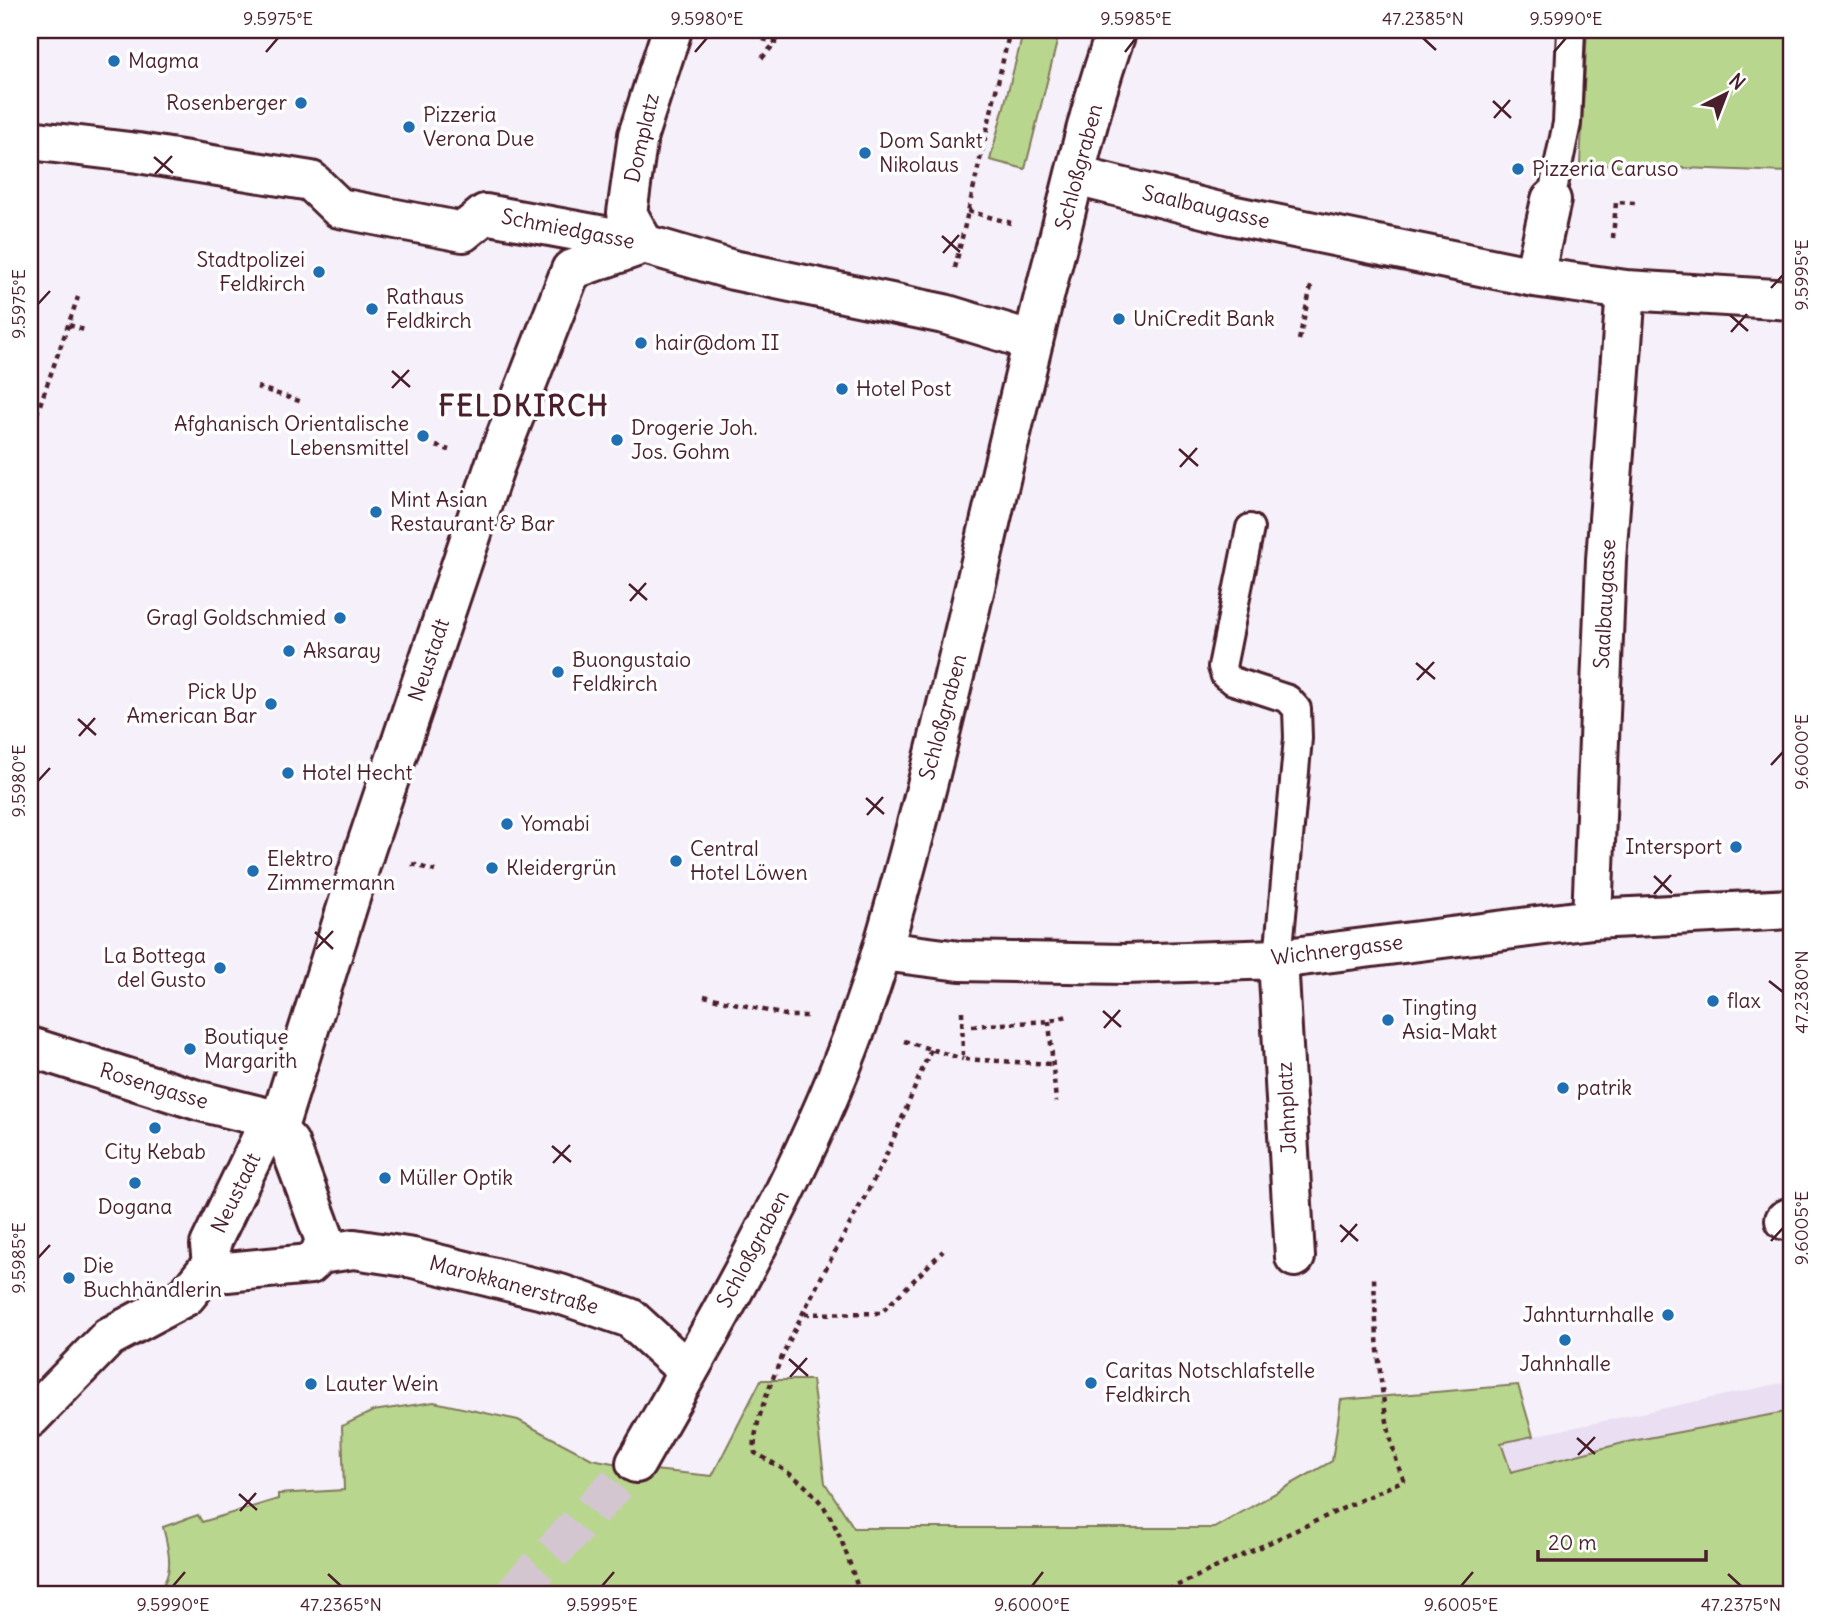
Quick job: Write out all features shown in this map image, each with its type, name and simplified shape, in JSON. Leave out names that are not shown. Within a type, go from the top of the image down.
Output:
[{"type":"street","name":"Domplatz","points":[[644,244],[627,213],[638,135],[672,30]]},
{"type":"street","name":"Schloßgraben","points":[[635,1463],[764,1234],[828,1100],[882,951],[958,664],[1033,341],[1116,31]]},
{"type":"street","name":"Schmiedgasse","points":[[30,140],[138,153],[312,181],[339,208],[463,232],[485,214],[644,244],[733,270],[944,314],[1033,341]]},
{"type":"street","name":"Saalbaugasse","points":[[1076,176],[1231,215],[1534,277],[1626,290],[1791,300]]},
{"type":"street","points":[[1534,277],[1551,200]]},
{"type":"street","name":"Neustadt","points":[[30,1418],[109,1337],[186,1296],[212,1264],[211,1245],[261,1139],[278,1125],[365,850],[482,504],[571,270],[644,244]]},
{"type":"street","name":"Saalbaugasse","points":[[1592,919],[1606,560],[1626,290]]},
{"type":"street","name":"Wichnergasse","points":[[882,951],[960,961],[1125,964],[1278,959],[1592,919],[1791,909]]},
{"type":"street","name":"Jahnplatz","points":[[1278,959],[1295,1257]]},
{"type":"street","name":"Rosengasse","points":[[30,1047],[278,1125]]},
{"type":"street","name":"Neustadt","points":[[278,1125],[289,1143],[325,1240],[320,1254]]},
{"type":"street","name":"Marokkanerstraße","points":[[320,1254],[354,1249],[413,1258],[561,1294],[630,1318],[688,1371]]},
{"type":"street","points":[[212,1264],[227,1272],[310,1264],[320,1254]]},
{"type":"lane","points":[[1551,200],[1567,123],[1571,30]]},
{"type":"lane","points":[[1250,528],[1222,667],[1225,676],[1233,681],[1288,699],[1297,709],[1298,738],[1278,959]]},
{"type":"path","points":[[774,30],[778,43]]},
{"type":"path","points":[[944,314],[1010,30]]},
{"type":"path","points":[[763,39],[778,43]]},
{"type":"path","points":[[762,58],[778,43]]},
{"type":"path","points":[[1299,340],[1324,234]]},
{"type":"path","points":[[30,429],[65,341],[78,298]]},
{"type":"path","points":[[69,325],[84,330]]},
{"type":"path","points":[[257,387],[302,402]]},
{"type":"path","points":[[960,961],[963,1059],[1052,1064]]},
{"type":"path","points":[[704,996],[789,1016]]},
{"type":"path","points":[[972,1026],[1031,1021]]},
{"type":"path","points":[[1049,1021],[1056,1102]]},
{"type":"path","points":[[860,1594],[845,1543],[822,1503],[788,1470],[755,1452],[753,1441],[767,1390],[883,1161],[931,1049]]},
{"type":"path","points":[[805,1314],[881,1314],[943,1251]]},
{"type":"path","points":[[1159,1594],[1404,1480],[1393,1457],[1375,1323],[1374,1278]]},
{"type":"shaded area","points":[[1791,1381],[1791,1411],[1627,1442],[1510,1472],[1501,1443]]},
{"type":"green space","points":[[1024,30],[1060,30],[1025,169],[990,160]]},
{"type":"green space","points":[[1587,30],[1791,30],[1791,172],[1580,164]]},
{"type":"green space","points":[[761,1380],[812,1380],[825,1483],[854,1528],[1214,1528],[1332,1461],[1341,1400],[1518,1385],[1533,1436],[1501,1443],[1511,1472],[1627,1442],[1791,1411],[1791,1594],[155,1594],[162,1587],[168,1571],[169,1554],[163,1527],[198,1515],[202,1522],[278,1499],[278,1494],[344,1490],[342,1426],[373,1411],[434,1402],[518,1420],[592,1459],[644,1469],[712,1476]]},
{"type":"tunnel","points":[[513,1594],[636,1463]]},
{"type":"place","name":"Magma","points":[[114,61]]},
{"type":"place","name":"Rosenberger","points":[[301,103]]},
{"type":"place","name":"Pizzeria Verona Due","points":[[409,127]]},
{"type":"place","name":"Dom Sankt Nikolaus","points":[[865,153]]},
{"type":"place","name":"Pizzeria Caruso","points":[[1518,169]]},
{"type":"place","name":"Stadtpolizei Feldkirch","points":[[319,272]]},
{"type":"place","name":"Rathaus Feldkirch","points":[[372,309]]},
{"type":"place","name":"UniCredit Bank","points":[[1119,319]]},
{"type":"place","name":"hair@dom II","points":[[641,343]]},
{"type":"place","name":"Hotel Post","points":[[842,389]]},
{"type":"place","name":"Afghanisch Orientalische Lebensmittel","points":[[423,436]]},
{"type":"place","name":"Drogerie Joh. Jos. Gohm","points":[[617,440]]},
{"type":"place","name":"Mint Asian Restaurant & Bar","points":[[376,512]]},
{"type":"place","name":"Gragl Goldschmied","points":[[340,618]]},
{"type":"place","name":"Aksaray","points":[[289,651]]},
{"type":"place","name":"Buongustaio Feldkirch","points":[[558,672]]},
{"type":"place","name":"Pick Up American Bar","points":[[271,704]]},
{"type":"place","name":"Hotel Hecht","points":[[288,773]]},
{"type":"place","name":"Yomabi","points":[[507,824]]},
{"type":"place","name":"Intersport","points":[[1736,847]]},
{"type":"place","name":"Central Hotel Löwen","points":[[676,861]]},
{"type":"place","name":"Kleidergrün","points":[[492,868]]},
{"type":"place","name":"Elektro Zimmermann","points":[[253,871]]},
{"type":"place","name":"La Bottega del Gusto","points":[[220,968]]},
{"type":"place","name":"flax","points":[[1713,1001]]},
{"type":"place","name":"Tingting Asia-Makt","points":[[1388,1020]]},
{"type":"place","name":"Boutique Margarith","points":[[190,1049]]},
{"type":"place","name":"patrik","points":[[1563,1088]]},
{"type":"place","name":"City Kebab","points":[[155,1128]]},
{"type":"place","name":"Müller Optik","points":[[385,1178]]},
{"type":"place","name":"Dogana","points":[[135,1183]]},
{"type":"place","name":"Die Buchhändlerin","points":[[69,1278]]},
{"type":"place","name":"Jahnturnhalle","points":[[1668,1315]]},
{"type":"place","name":"Jahnhalle","points":[[1565,1340]]},
{"type":"place","name":"Caritas Notschlafstelle Feldkirch","points":[[1091,1383]]},
{"type":"place","name":"Lauter Wein","points":[[311,1384]]},
{"type":"district","name":"FELDKIRCH","points":[[524,406]]}]
